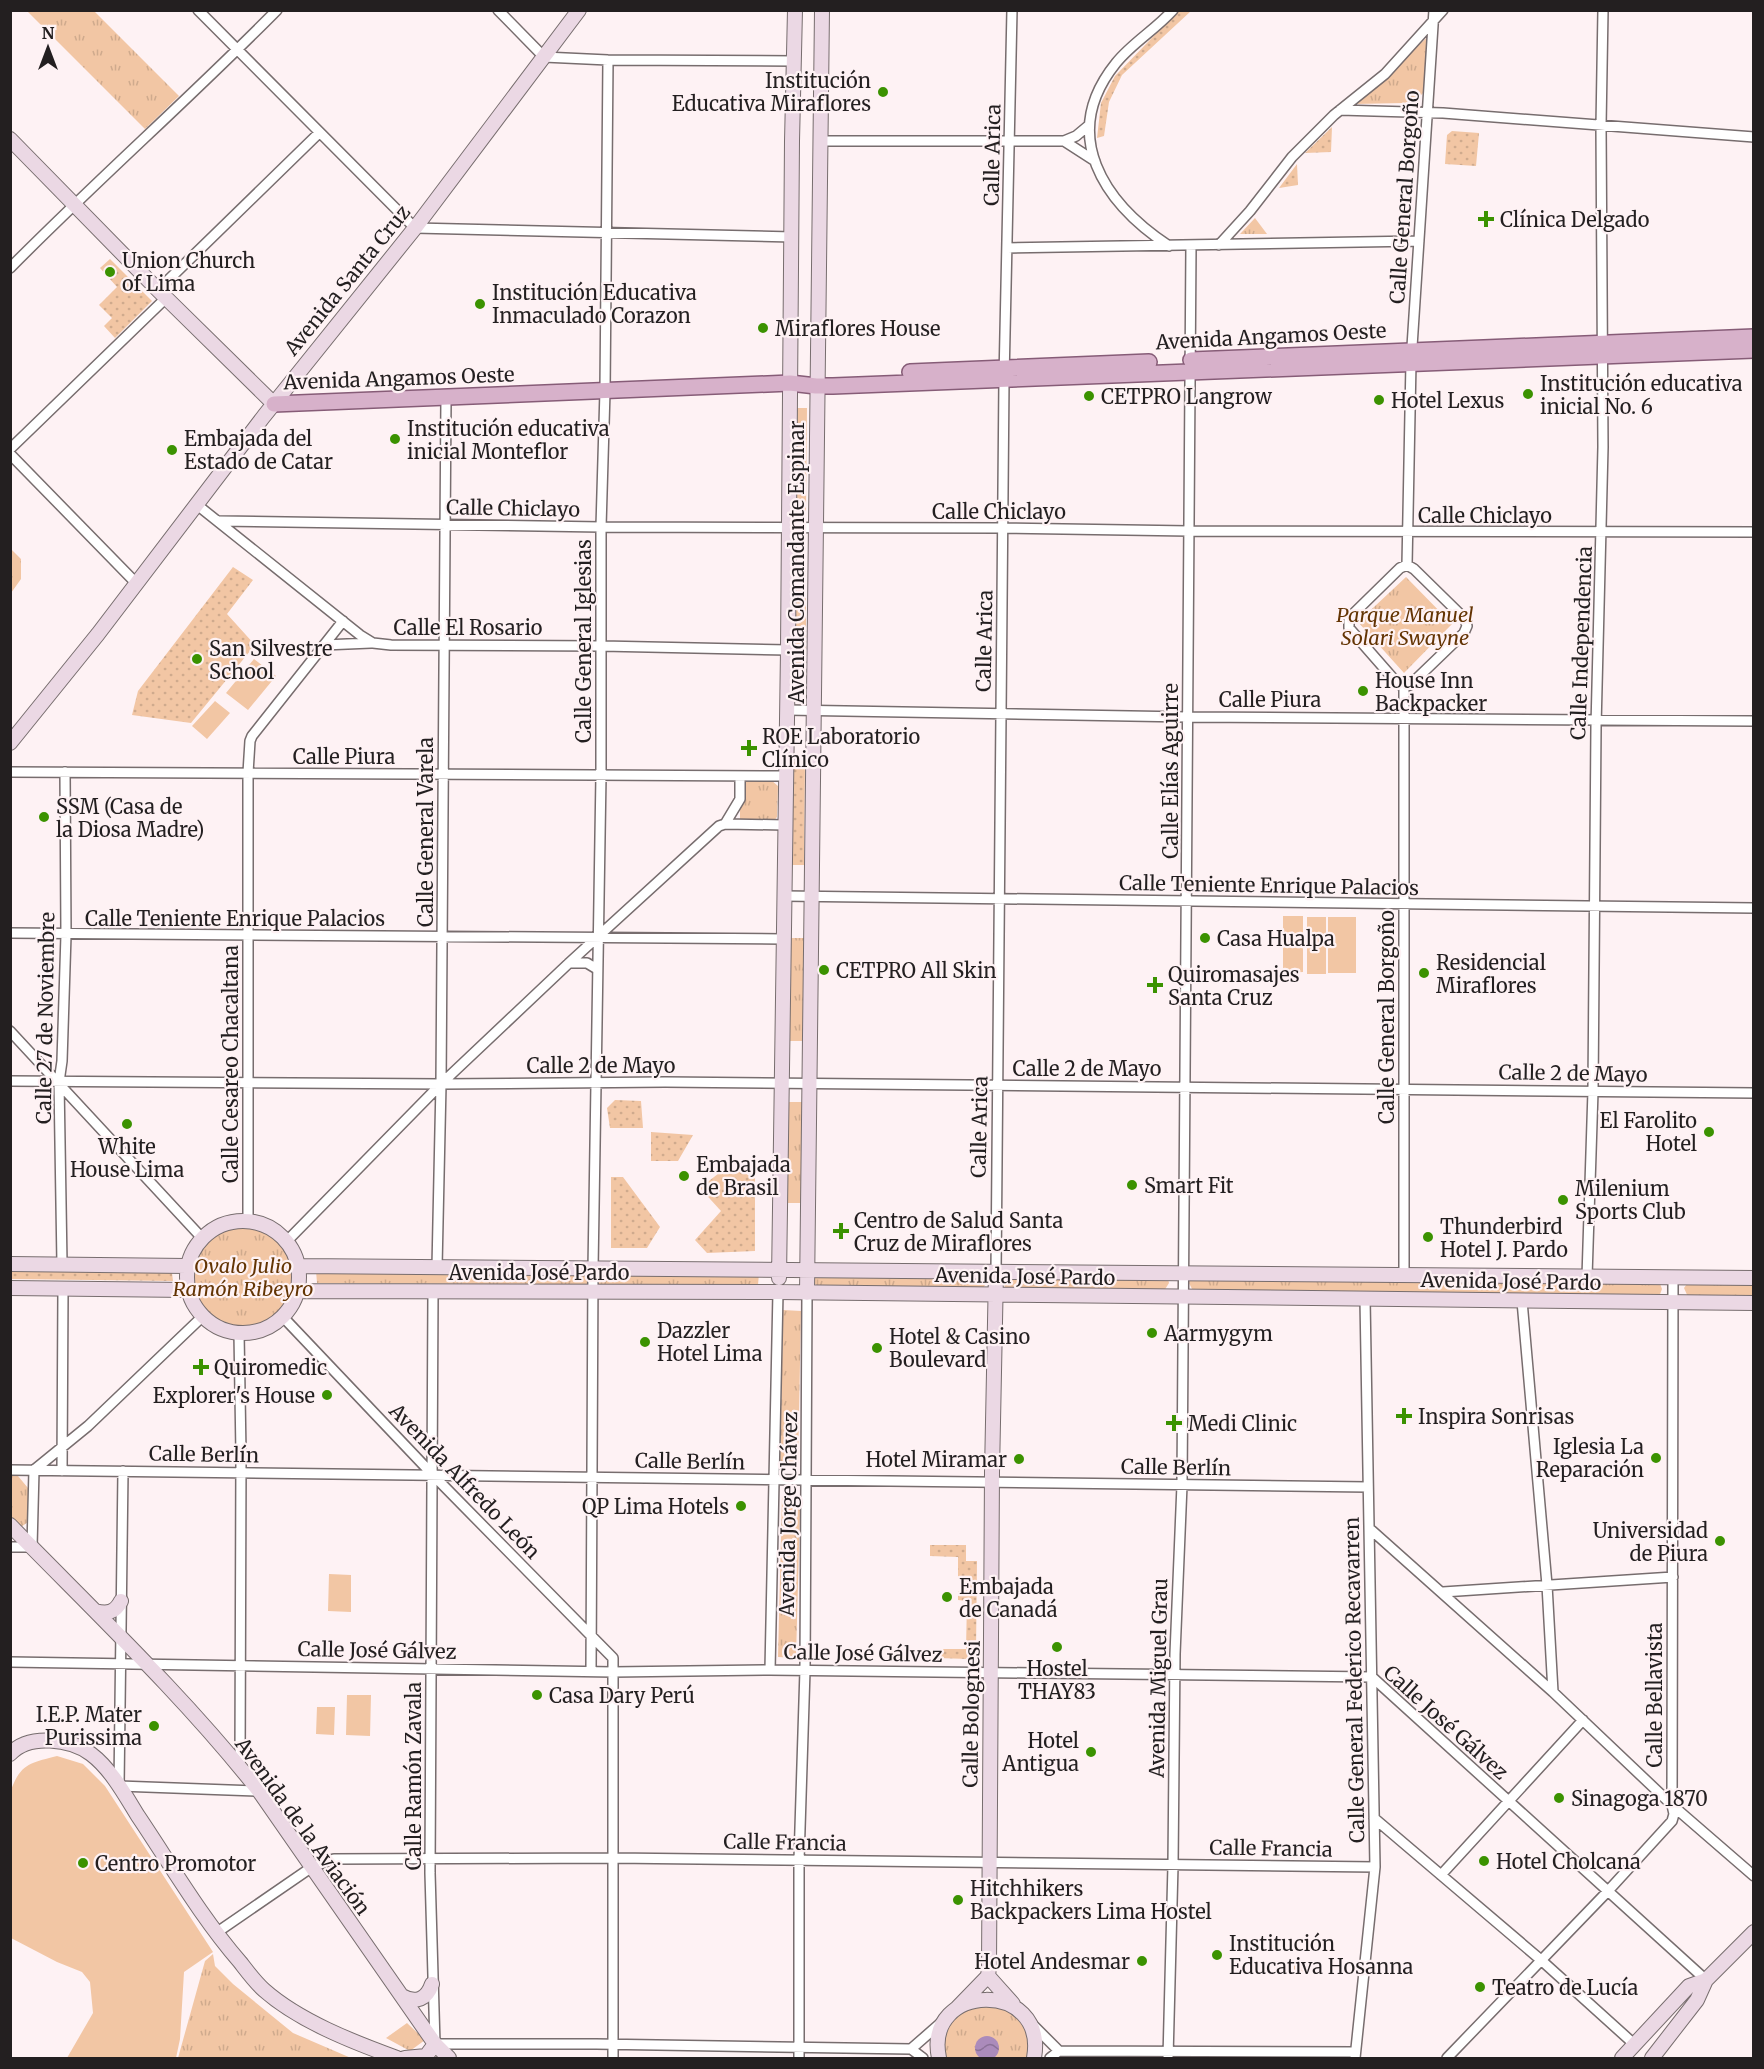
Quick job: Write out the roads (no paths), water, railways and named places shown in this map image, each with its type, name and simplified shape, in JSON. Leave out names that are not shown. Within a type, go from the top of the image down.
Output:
[{"type":"main road","name":"Avenida Santa Cruz","points":[[10,743],[273,404],[415,228],[579,10]]},
{"type":"main road","name":"Avenida Comandante Espinar","points":[[778,1292],[795,10]]},
{"type":"main road","name":"Avenida Comandante Espinar","points":[[807,1293],[822,10]]},
{"type":"main road","name":"Avenida Angamos Oeste","points":[[10,139],[273,404],[1411,356],[1602,350],[1754,350]]},
{"type":"main road","points":[[792,188],[819,188]]},
{"type":"main road","name":"Avenida Angamos Oeste","points":[[1602,350],[1754,337]]},
{"type":"main road","points":[[248,1221],[272,1229],[286,1242],[295,1256],[299,1277],[292,1305],[283,1317],[261,1330],[238,1333],[219,1328],[202,1317],[193,1305],[188,1290],[187,1266],[193,1251],[210,1231],[224,1224],[248,1221]]},
{"type":"main road","points":[[10,1264],[187,1266]]},
{"type":"main road","name":"Avenida José Pardo","points":[[298,1266],[1754,1278]]},
{"type":"main road","name":"Calle Bolognesi","points":[[988,1976],[996,1272]]},
{"type":"main road","points":[[10,1288],[188,1290]]},
{"type":"main road","name":"Avenida José Pardo","points":[[297,1292],[778,1292],[1754,1304]]},
{"type":"main road","name":"Avenida de la Aviación","points":[[10,1525],[147,1664],[240,1767],[435,2044],[449,2058]]},
{"type":"main road","points":[[95,1611],[109,1613],[121,1601]]},
{"type":"main road","points":[[10,1754],[23,1744],[34,1742],[64,1743],[91,1754],[118,1786],[216,1933],[263,1989],[285,2006],[312,2021],[397,2058]]},
{"type":"main road","points":[[1652,2058],[1697,2000],[1706,1980],[1754,1932]]},
{"type":"main road","points":[[939,2058],[937,2047],[939,2033],[953,2012],[988,1976],[1021,2013],[1034,2035],[1036,2049],[1034,2058]]},
{"type":"main road","points":[[1622,2058],[1689,1986],[1706,1980]]},
{"type":"main road","points":[[402,1996],[411,2000],[420,1999],[427,1995],[432,1984]]},
{"type":"main road","points":[[953,2012],[971,2001],[988,1999],[1007,2003],[1021,2013]]},
{"type":"main road","points":[[405,2058],[426,2056],[435,2044]]},
{"type":"street","points":[[198,10],[415,228],[793,237]]},
{"type":"street","points":[[10,268],[277,10]]},
{"type":"street","points":[[498,10],[544,57],[608,60],[794,61]]},
{"type":"street","name":"Calle Arica","points":[[996,1272],[1004,373],[1011,140],[1012,10]]},
{"type":"street","points":[[1169,246],[1130,215],[1105,183],[1095,161],[1088,126],[1092,104],[1114,65],[1125,52],[1173,10]]},
{"type":"street","points":[[1219,245],[1250,211],[1292,157],[1340,110],[1385,74],[1434,15],[1443,10]]},
{"type":"street","name":"Calle Independencia","points":[[1587,1277],[1593,1091],[1596,719],[1602,533],[1603,10]]},
{"type":"street","name":"Calle General Borgoño","points":[[1407,565],[1411,356],[1434,15]]},
{"type":"street","name":"Calle General Iglesias","points":[[591,1671],[593,1269],[601,775],[601,527],[605,391],[608,60]]},
{"type":"street","points":[[1340,110],[1428,112],[1754,137]]},
{"type":"street","points":[[819,141],[1064,141],[1076,136],[1088,126]]},
{"type":"street","points":[[10,449],[319,133]]},
{"type":"street","points":[[1064,141],[1095,161]]},
{"type":"street","points":[[1007,248],[1419,241]]},
{"type":"street","name":"Calle Elías Aguirre","points":[[1184,1298],[1191,245]]},
{"type":"street","name":"Calle General Varela","points":[[437,1267],[441,1084],[446,398]]},
{"type":"street","points":[[10,454],[136,583]]},
{"type":"street","name":"Calle El Rosario","points":[[196,504],[374,643],[788,651]]},
{"type":"street","name":"Calle Chiclayo","points":[[219,521],[601,527],[1754,532]]},
{"type":"street","points":[[235,534],[237,527],[245,521]]},
{"type":"street","points":[[1407,565],[1466,619],[1467,626],[1464,633],[1410,685],[1404,687],[1398,684],[1349,628],[1348,623],[1358,609],[1400,568],[1407,565]]},
{"type":"street","name":"Calle Cesareo Chacaltana","points":[[248,1221],[248,773],[251,738],[343,621]]},
{"type":"street","points":[[324,645],[374,643]]},
{"type":"street","name":"Calle General Borgoño","points":[[1404,687],[1404,1275]]},
{"type":"street","name":"Calle Piura","points":[[787,710],[1187,717],[1754,721]]},
{"type":"street","name":"Calle Piura","points":[[10,772],[785,776]]},
{"type":"street","name":"Calle 27 de Noviembre","points":[[62,1264],[59,1082],[62,1062],[66,935],[65,772]]},
{"type":"street","points":[[724,824],[740,799],[740,776]]},
{"type":"street","points":[[286,1242],[441,1084],[719,826],[724,824],[785,825]]},
{"type":"street","name":"Calle Teniente Enrique Palacios","points":[[784,896],[1754,908]]},
{"type":"street","points":[[616,920],[613,929],[618,938]]},
{"type":"street","name":"Calle Teniente Enrique Palacios","points":[[10,933],[783,939]]},
{"type":"street","points":[[569,963],[587,963],[597,969]]},
{"type":"street","points":[[10,1031],[202,1238]]},
{"type":"street","name":"Calle 2 de Mayo","points":[[10,1081],[421,1084],[665,1082],[1754,1093]]},
{"type":"street","points":[[421,1084],[428,1089],[427,1098]]},
{"type":"street","name":"Calle Bellavista","points":[[1447,2058],[1672,1821],[1674,1814],[1672,1805],[1673,1278]]},
{"type":"street","points":[[62,1470],[63,1289]]},
{"type":"street","name":"Calle Ramón Zavala","points":[[433,1292],[430,1860],[435,2044]]},
{"type":"street","name":"Avenida Jorge Chávez","points":[[770,1670],[778,1292]]},
{"type":"street","name":"Avenida Jorge Chávez","points":[[799,2058],[799,1860],[805,1670],[807,1293]]},
{"type":"street","name":"Avenida Miguel Grau","points":[[1168,2055],[1173,1865],[1174,1674],[1182,1485],[1184,1298]]},
{"type":"street","name":"Calle General Federico Recavarren","points":[[1355,2055],[1375,1867],[1365,1299]]},
{"type":"street","points":[[1522,1301],[1547,1585],[1553,1692]]},
{"type":"street","points":[[10,1547],[32,1547],[34,1470],[88,1426],[202,1317]]},
{"type":"street","name":"Avenida Alfredo León","points":[[283,1317],[433,1475],[613,1658],[613,1672]]},
{"type":"street","points":[[238,1333],[241,1473],[240,1767]]},
{"type":"street","name":"Calle Berlín","points":[[10,1470],[1368,1487]]},
{"type":"street","points":[[123,1471],[118,1786],[259,1791]]},
{"type":"street","points":[[1369,1528],[1553,1692],[1672,1805],[1754,1876]]},
{"type":"street","points":[[1443,1592],[1673,1577]]},
{"type":"street","points":[[581,1626],[586,1626],[591,1620]]},
{"type":"street","name":"Calle José Gálvez","points":[[10,1662],[613,1672],[805,1670],[1372,1677],[1706,1980]]},
{"type":"street","points":[[613,1672],[613,2058]]},
{"type":"street","points":[[1441,1875],[1583,1720]]},
{"type":"street","points":[[1374,1818],[1541,1960],[1634,2044]]},
{"type":"street","name":"Calle Francia","points":[[216,1933],[312,1867],[334,1859],[613,1858],[1375,1867]]},
{"type":"street","points":[[911,2049],[953,2012]]},
{"type":"street","points":[[1021,2013],[1059,2051]]},
{"type":"street","points":[[435,2044],[613,2044],[911,2049],[922,2058]]},
{"type":"street","points":[[1050,2058],[1059,2051],[1168,2055],[1355,2055]]},
{"type":"water","points":[[987,2036],[996,2039],[999,2048],[996,2057],[987,2060],[978,2057],[975,2048],[978,2039]]},
{"type":"place","name":"Institución Educativa Miraflores","points":[[883,92]]},
{"type":"place","name":"Clínica Delgado","points":[[1486,219]]},
{"type":"place","name":"Union Church of Lima","points":[[110,272]]},
{"type":"place","name":"Institución Educativa Inmaculado Corazon","points":[[480,304]]},
{"type":"place","name":"Miraflores House","points":[[763,328]]},
{"type":"place","name":"Institución educativa inicial No. 6","points":[[1528,394]]},
{"type":"place","name":"CETPRO Langrow","points":[[1089,396]]},
{"type":"place","name":"Hotel Lexus","points":[[1379,400]]},
{"type":"place","name":"Institución educativa inicial Monteflor","points":[[395,439]]},
{"type":"place","name":"Embajada del Estado de Catar","points":[[172,450]]},
{"type":"place","name":"San Silvestre School","points":[[197,659]]},
{"type":"place","name":"House Inn Backpacker","points":[[1363,691]]},
{"type":"place","name":"ROE Laboratorio Clínico","points":[[749,748]]},
{"type":"place","name":"SSM (Casa de la Diosa Madre)","points":[[44,817]]},
{"type":"place","name":"Casa Hualpa","points":[[1205,938]]},
{"type":"place","name":"CETPRO All Skin","points":[[824,970]]},
{"type":"place","name":"Residencial Miraflores","points":[[1424,973]]},
{"type":"place","name":"Quiromasajes Santa Cruz","points":[[1155,985]]},
{"type":"place","name":"White House Lima","points":[[127,1124]]},
{"type":"place","name":"El Farolito Hotel","points":[[1709,1132]]},
{"type":"place","name":"Embajada de Brasil","points":[[684,1176]]},
{"type":"place","name":"Smart Fit","points":[[1132,1185]]},
{"type":"place","name":"Milenium Sports Club","points":[[1563,1200]]},
{"type":"place","name":"Centro de Salud Santa Cruz de Miraflores","points":[[841,1231]]},
{"type":"place","name":"Thunderbird Hotel J. Pardo","points":[[1428,1237]]},
{"type":"place","name":"Aarmygym","points":[[1152,1333]]},
{"type":"place","name":"Dazzler Hotel Lima","points":[[645,1342]]},
{"type":"place","name":"Hotel & Casino Boulevard","points":[[877,1348]]},
{"type":"place","name":"Quiromedic","points":[[201,1367]]},
{"type":"place","name":"Explorer's House","points":[[327,1395]]},
{"type":"place","name":"Inspira Sonrisas","points":[[1404,1416]]},
{"type":"place","name":"Medi Clinic","points":[[1174,1423]]},
{"type":"place","name":"Iglesia La Reparación","points":[[1656,1458]]},
{"type":"place","name":"Hotel Miramar","points":[[1019,1459]]},
{"type":"place","name":"QP Lima Hotels","points":[[741,1506]]},
{"type":"place","name":"Universidad de Piura","points":[[1720,1541]]},
{"type":"place","name":"Embajada de Canadá","points":[[947,1597]]},
{"type":"place","name":"Hostel THAY83","points":[[1057,1647]]},
{"type":"place","name":"Casa Dary Perú","points":[[537,1695]]},
{"type":"place","name":"I.E.P. Mater Purissima","points":[[154,1726]]},
{"type":"place","name":"Hotel Antigua","points":[[1091,1752]]},
{"type":"place","name":"Sinagoga 1870","points":[[1559,1798]]},
{"type":"place","name":"Hotel Cholcana","points":[[1484,1861]]},
{"type":"place","name":"Centro Promotor","points":[[83,1863]]},
{"type":"place","name":"Hitchhikers Backpackers Lima Hostel","points":[[958,1900]]},
{"type":"place","name":"Institución Educativa Hosanna","points":[[1217,1955]]},
{"type":"place","name":"Hotel Andesmar","points":[[1142,1961]]},
{"type":"place","name":"Teatro de Lucía","points":[[1480,1987]]},
{"type":"park label","name":"Parque Manuel Solari Swayne","points":[[1405,626]]},
{"type":"park label","name":"Ovalo Julio Ramón Ribeyro","points":[[243,1276]]}]
